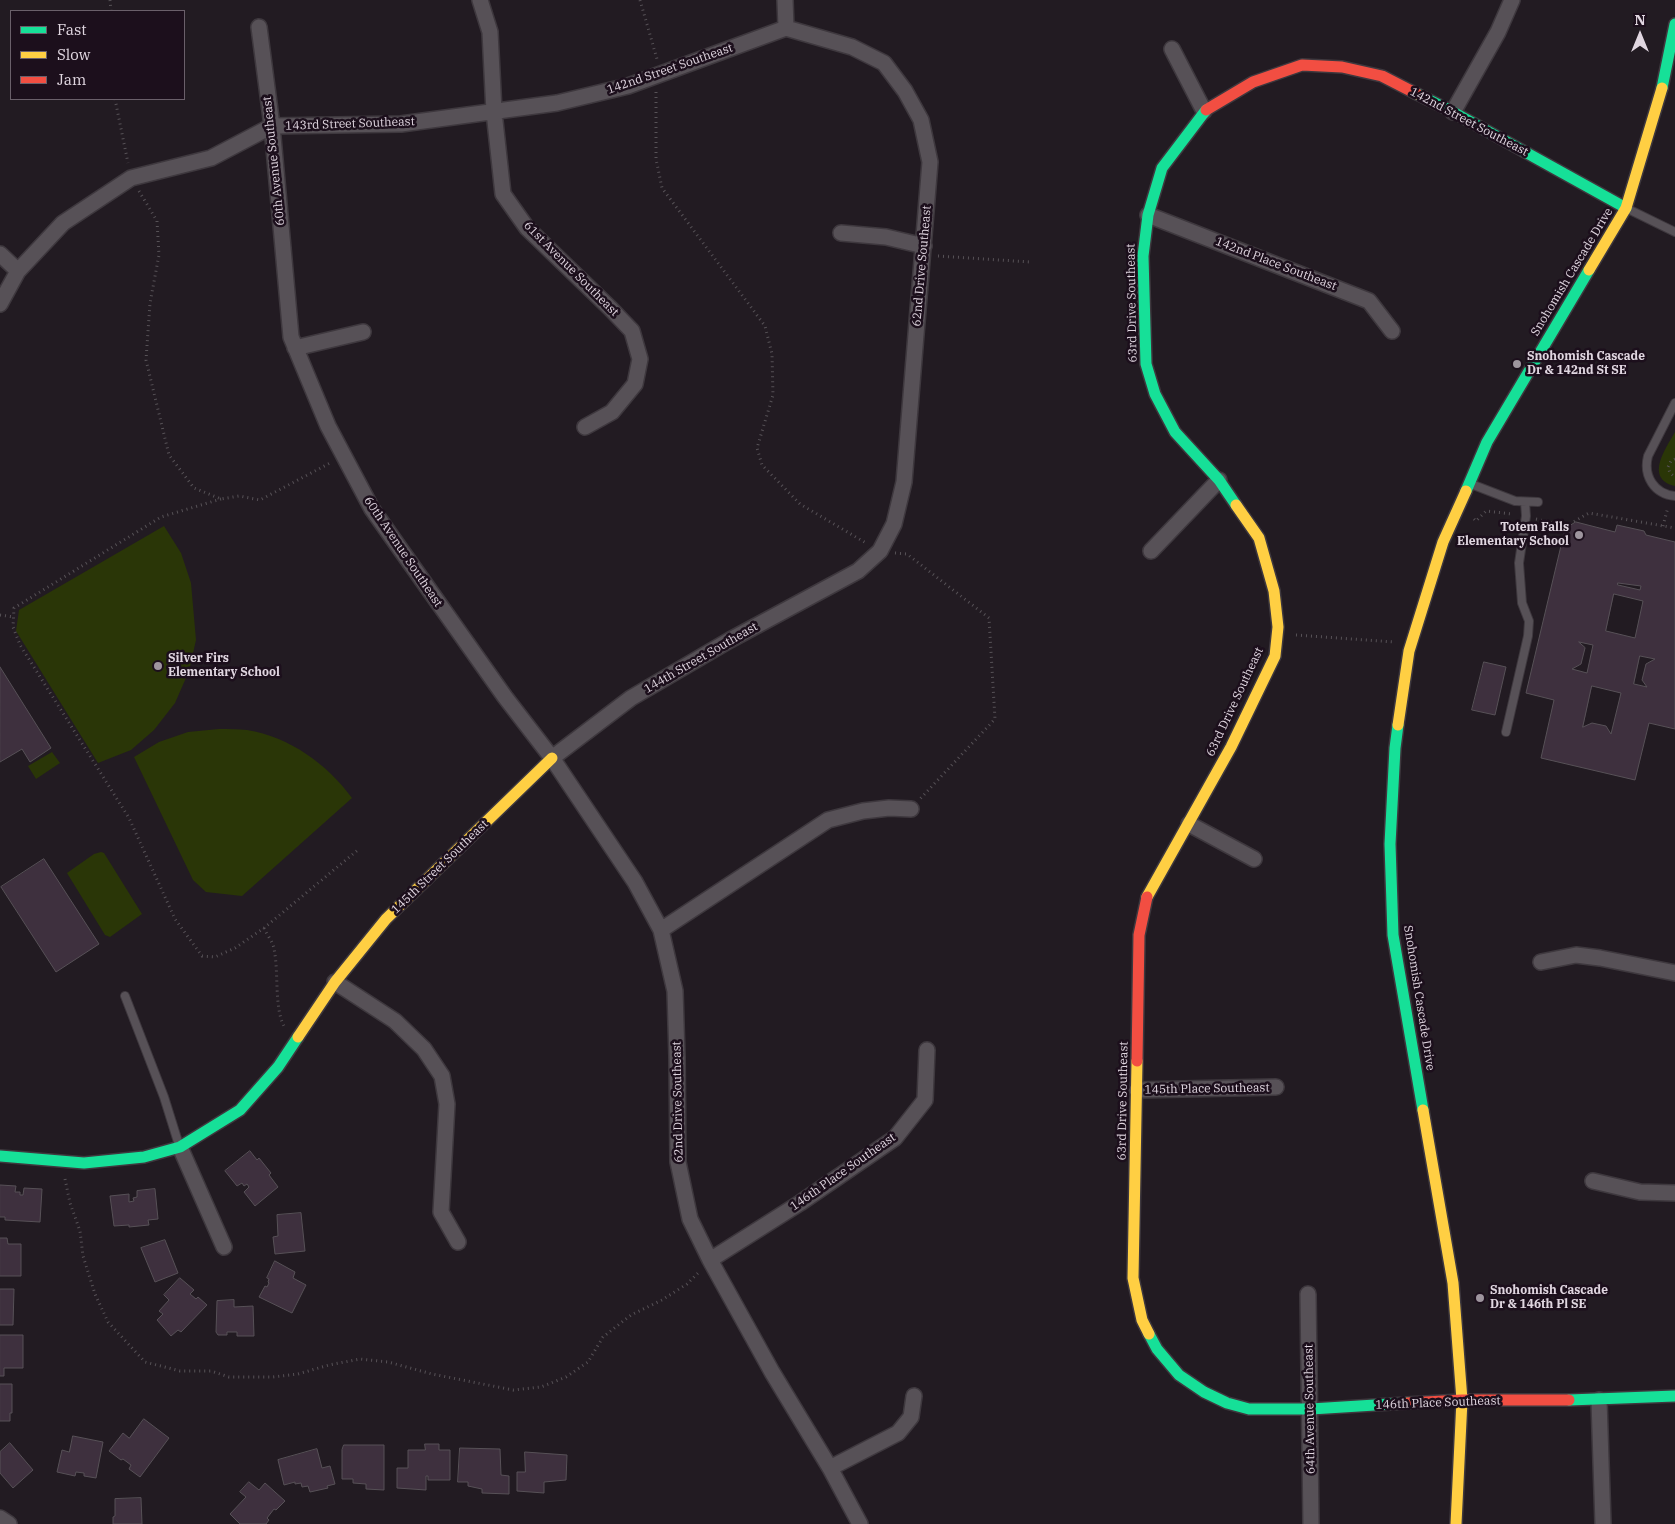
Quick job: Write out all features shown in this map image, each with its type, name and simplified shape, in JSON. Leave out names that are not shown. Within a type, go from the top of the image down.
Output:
[{"type":"street","name":"61st Avenue Southeast","points":[[480,0],[490,32],[494,112],[503,194],[527,228],[632,331],[640,359],[635,384],[612,412],[585,427]]},
{"type":"street","points":[[785,0],[786,28]]},
{"type":"street","points":[[1453,112],[1498,32],[1512,0]]},
{"type":"street","name":"Snohomish Cascade Drive","points":[[1456,1524],[1462,1400],[1453,1283],[1393,935],[1390,844],[1395,748],[1409,651],[1443,542],[1487,442],[1626,208],[1663,83],[1675,24]]},
{"type":"street","name":"60th Avenue Southeast","points":[[259,27],[272,126],[291,337],[295,348],[328,426],[372,509],[505,697],[552,758]]},
{"type":"street","name":"142nd Street Southeast","points":[[494,112],[566,101],[628,86],[786,28]]},
{"type":"street","name":"62nd Drive Southeast","points":[[786,28],[852,47],[884,63],[905,91],[921,120],[930,162],[904,482],[894,524],[880,551],[858,571]]},
{"type":"street","points":[[1172,49],[1204,111]]},
{"type":"street","name":"142nd Street Southeast","points":[[1302,66],[1342,67],[1382,76],[1453,112],[1626,208]]},
{"type":"street","name":"63rd Drive Southeast","points":[[1204,1392],[1179,1375],[1157,1349],[1142,1320],[1133,1278],[1139,935],[1148,894],[1231,747],[1275,656],[1278,627],[1274,591],[1259,538],[1219,480],[1175,432],[1155,394],[1146,364],[1143,256],[1148,215],[1162,168],[1204,111],[1253,82],[1302,66]]},
{"type":"street","name":"143rd Street Southeast","points":[[0,304],[18,271],[63,223],[131,178],[211,158],[272,126],[401,124],[494,112]]},
{"type":"street","name":"142nd Place Southeast","points":[[1148,215],[1369,301],[1392,331]]},
{"type":"street","points":[[842,233],[886,237],[924,246]]},
{"type":"street","points":[[0,254],[18,271]]},
{"type":"street","points":[[295,348],[363,332]]},
{"type":"street","points":[[1151,551],[1219,480]]},
{"type":"street","name":"144th Street Southeast","points":[[552,758],[631,698],[730,640],[858,571]]},
{"type":"street","name":"62nd Drive Southeast","points":[[552,758],[635,882],[661,930],[675,991],[678,1057],[678,1162],[690,1219],[710,1260],[772,1372],[830,1468],[860,1524]]},
{"type":"street","name":"145th Street Southeast","points":[[335,982],[386,919],[552,758]]},
{"type":"street","points":[[661,930],[828,820],[863,811],[889,808],[911,809]]},
{"type":"street","points":[[1189,824],[1254,860]]},
{"type":"street","points":[[1541,962],[1576,955],[1675,973]]},
{"type":"street","points":[[0,1156],[84,1163],[144,1157],[180,1147],[240,1110],[278,1067],[335,982],[395,1021],[424,1049],[442,1076],[447,1104],[442,1212],[458,1242]]},
{"type":"street","name":"146th Place Southeast","points":[[710,1260],[895,1138],[925,1100],[927,1050]]},
{"type":"street","name":"145th Place Southeast","points":[[1137,1090],[1276,1087]]},
{"type":"street","points":[[180,1147],[224,1247]]},
{"type":"street","points":[[1593,1181],[1640,1192],[1675,1193]]},
{"type":"street","name":"64th Avenue Southeast","points":[[1308,1294],[1311,1524]]},
{"type":"street","name":"146th Place Southeast","points":[[1204,1392],[1226,1403],[1248,1409],[1311,1409],[1462,1400],[1600,1400],[1675,1396]]},
{"type":"street","points":[[830,1468],[898,1433],[911,1417],[914,1396]]},
{"type":"street","points":[[1600,1400],[1604,1524]]},
{"type":"street","points":[[0,1518],[9,1524]]},
{"type":"lane","points":[[1626,208],[1675,232]]},
{"type":"lane","points":[[1675,404],[1648,456],[1646,464],[1649,479],[1654,485],[1660,491],[1675,496]]},
{"type":"lane","points":[[1469,484],[1515,501],[1538,502]]},
{"type":"lane","points":[[1506,732],[1528,636],[1529,621],[1522,603],[1519,563],[1526,517],[1525,502]]},
{"type":"lane","points":[[125,996],[164,1097],[180,1147]]},
{"type":"path","points":[[640,0],[662,74],[656,88],[656,159],[662,188],[765,326],[770,344],[773,395],[757,448],[762,465],[800,504],[880,551],[907,554],[989,618],[995,719],[911,809]]},
{"type":"path","points":[[116,100],[131,178],[157,221],[159,255],[150,304],[146,360],[169,455],[194,488],[221,499]]},
{"type":"path","points":[[924,246],[938,256],[1030,262]]},
{"type":"path","points":[[343,456],[260,500],[239,496],[221,499],[161,517],[14,608],[13,627],[20,645],[129,818],[175,919],[202,956],[215,957],[235,948],[264,928],[359,849]]},
{"type":"path","points":[[1675,458],[1668,467],[1670,473],[1675,477]]},
{"type":"path","points":[[1457,510],[1476,521],[1486,511],[1501,512],[1566,526],[1589,513],[1675,528]]},
{"type":"path","points":[[0,615],[14,618]]},
{"type":"path","points":[[1278,633],[1411,643]]},
{"type":"path","points":[[264,928],[274,947],[278,973],[279,1017],[293,1044]]},
{"type":"path","points":[[61,1161],[70,1203],[80,1231],[83,1256],[95,1294],[108,1322],[145,1362],[180,1371],[211,1371],[229,1377],[273,1377],[298,1374],[360,1359],[388,1362],[432,1374],[513,1390],[541,1387],[566,1377],[588,1362],[603,1337],[631,1315],[662,1300],[687,1284],[710,1260]]},
{"type":"green space","points":[[1675,432],[1675,486],[1666,482],[1661,477],[1659,470],[1663,454]]},
{"type":"green space","points":[[164,526],[181,553],[191,583],[196,640],[189,671],[175,703],[154,730],[131,750],[98,763],[16,631],[19,610]]},
{"type":"green space","points":[[219,729],[247,730],[278,739],[293,746],[319,763],[352,798],[242,896],[206,892],[193,880],[134,757],[159,742],[188,732]]},
{"type":"green space","points":[[52,752],[60,763],[36,779],[28,766]]},
{"type":"green space","points":[[104,853],[142,914],[110,937],[105,935],[67,873],[94,854]]},
{"type":"building","points":[[1576,522],[1615,532],[1617,525],[1644,531],[1646,535],[1675,542],[1675,729],[1649,723],[1635,780],[1541,758],[1554,700],[1526,693],[1565,529]],"holes":[[[1618,583],[1641,586],[1640,590],[1618,585]],[[1614,594],[1643,601],[1635,638],[1606,631]],[[1579,642],[1593,645],[1587,673],[1572,669],[1581,664],[1585,648]],[[1640,656],[1655,659],[1646,664],[1642,680],[1647,687],[1634,684]],[[1592,686],[1621,693],[1611,734],[1606,726],[1592,723],[1583,727]]]},
{"type":"building","points":[[1484,662],[1506,667],[1495,715],[1472,710]]},
{"type":"building","points":[[0,667],[51,748],[30,762],[22,749],[0,762]]},
{"type":"building","points":[[44,859],[99,944],[56,972],[1,887]]},
{"type":"building","points":[[250,1151],[257,1160],[259,1158],[271,1173],[269,1175],[278,1187],[255,1206],[244,1192],[249,1187],[247,1184],[244,1186],[242,1183],[237,1186],[225,1171]]},
{"type":"building","points":[[0,1185],[16,1186],[15,1192],[20,1192],[20,1195],[23,1195],[24,1188],[42,1189],[40,1222],[5,1220],[5,1217],[0,1217]]},
{"type":"building","points":[[155,1189],[158,1219],[148,1220],[149,1225],[114,1226],[110,1196],[129,1194],[129,1202],[134,1201],[133,1198],[137,1197],[137,1191]]},
{"type":"building","points":[[301,1213],[305,1251],[275,1254],[273,1237],[278,1236],[277,1215]]},
{"type":"building","points":[[0,1238],[7,1238],[8,1244],[21,1244],[21,1276],[0,1276]]},
{"type":"building","points":[[165,1240],[178,1273],[155,1282],[141,1248]]},
{"type":"building","points":[[275,1261],[295,1272],[293,1278],[306,1285],[292,1313],[259,1297],[265,1286],[267,1287],[269,1283],[267,1278]]},
{"type":"building","points":[[180,1278],[194,1290],[190,1294],[196,1299],[198,1297],[207,1305],[181,1332],[178,1330],[171,1336],[157,1320],[163,1314],[159,1311],[169,1300],[164,1295]]},
{"type":"building","points":[[0,1289],[14,1289],[13,1325],[0,1325]]},
{"type":"building","points":[[234,1300],[234,1307],[253,1306],[254,1336],[237,1336],[237,1332],[227,1332],[227,1335],[218,1335],[216,1332],[217,1301]]},
{"type":"building","points":[[0,1335],[23,1335],[23,1368],[4,1368],[4,1376],[0,1376]]},
{"type":"building","points":[[0,1384],[12,1384],[12,1413],[10,1413],[10,1421],[0,1421]]},
{"type":"building","points":[[144,1419],[169,1438],[140,1477],[129,1469],[131,1465],[109,1451],[123,1433],[129,1438]]},
{"type":"building","points":[[73,1436],[103,1442],[96,1478],[84,1476],[84,1473],[76,1472],[75,1476],[57,1472],[62,1450],[69,1452]]},
{"type":"building","points":[[10,1443],[33,1470],[13,1488],[0,1473],[0,1452]]},
{"type":"building","points":[[425,1444],[439,1444],[439,1450],[450,1450],[450,1480],[428,1480],[428,1476],[426,1476],[426,1490],[397,1488],[397,1468],[408,1468],[408,1450],[425,1450]]},
{"type":"building","points":[[344,1445],[384,1445],[384,1490],[366,1489],[366,1484],[353,1483],[353,1479],[342,1479],[342,1450]]},
{"type":"building","points":[[460,1448],[500,1449],[501,1475],[509,1476],[509,1494],[482,1493],[482,1489],[468,1486],[468,1482],[458,1482]]},
{"type":"building","points":[[317,1449],[322,1468],[330,1466],[335,1484],[327,1486],[328,1488],[310,1492],[308,1486],[302,1487],[301,1483],[295,1484],[295,1482],[284,1485],[278,1460]]},
{"type":"building","points":[[525,1452],[567,1455],[566,1480],[544,1482],[544,1493],[517,1491],[517,1472],[525,1472]]},
{"type":"building","points":[[249,1482],[259,1490],[265,1483],[285,1501],[276,1510],[274,1509],[267,1518],[269,1520],[266,1524],[240,1524],[230,1514],[246,1497],[240,1492]]},
{"type":"building","points":[[141,1498],[142,1524],[113,1524],[115,1499]]},
{"type":"traffic: fast","points":[[1662,88],[1675,24]]},
{"type":"traffic: fast","points":[[1417,94],[1626,208]]},
{"type":"traffic: fast","points":[[1206,110],[1162,168],[1148,215],[1143,256],[1146,364],[1155,394],[1175,432],[1219,480],[1236,505]]},
{"type":"traffic: fast","points":[[1466,491],[1487,442],[1589,270]]},
{"type":"traffic: fast","points":[[1398,725],[1390,844],[1393,935],[1423,1110]]},
{"type":"traffic: fast","points":[[0,1156],[84,1163],[144,1157],[180,1147],[240,1110],[278,1067],[298,1037]]},
{"type":"traffic: fast","points":[[1149,1334],[1157,1349],[1179,1375],[1204,1392],[1227,1403],[1249,1409],[1311,1409],[1407,1403]]},
{"type":"traffic: fast","points":[[1569,1400],[1675,1396]]},
{"type":"traffic: slow","points":[[1589,270],[1626,208],[1662,88]]},
{"type":"traffic: slow","points":[[1398,725],[1409,651],[1443,542],[1466,491]]},
{"type":"traffic: slow","points":[[1147,897],[1231,747],[1275,656],[1278,627],[1274,591],[1259,538],[1236,505]]},
{"type":"traffic: slow","points":[[298,1037],[335,982],[386,919],[552,758]]},
{"type":"traffic: slow","points":[[1137,1061],[1133,1278],[1142,1320],[1149,1334]]},
{"type":"traffic: slow","points":[[1423,1110],[1453,1283],[1462,1400],[1456,1524]]},
{"type":"traffic: jam","points":[[1206,110],[1253,82],[1302,65],[1342,67],[1382,76],[1417,94]]},
{"type":"traffic: jam","points":[[1137,1061],[1139,935],[1147,897]]},
{"type":"traffic: jam","points":[[1407,1403],[1462,1400],[1569,1400]]},
{"type":"place","name":"Snohomish Cascade Dr & 142nd St SE","points":[[1517,364]]},
{"type":"place","name":"Totem Falls Elementary School","points":[[1579,535]]},
{"type":"place","name":"Silver Firs Elementary School","points":[[158,666]]},
{"type":"place","name":"Snohomish Cascade Dr & 146th Pl SE","points":[[1480,1298]]}]
